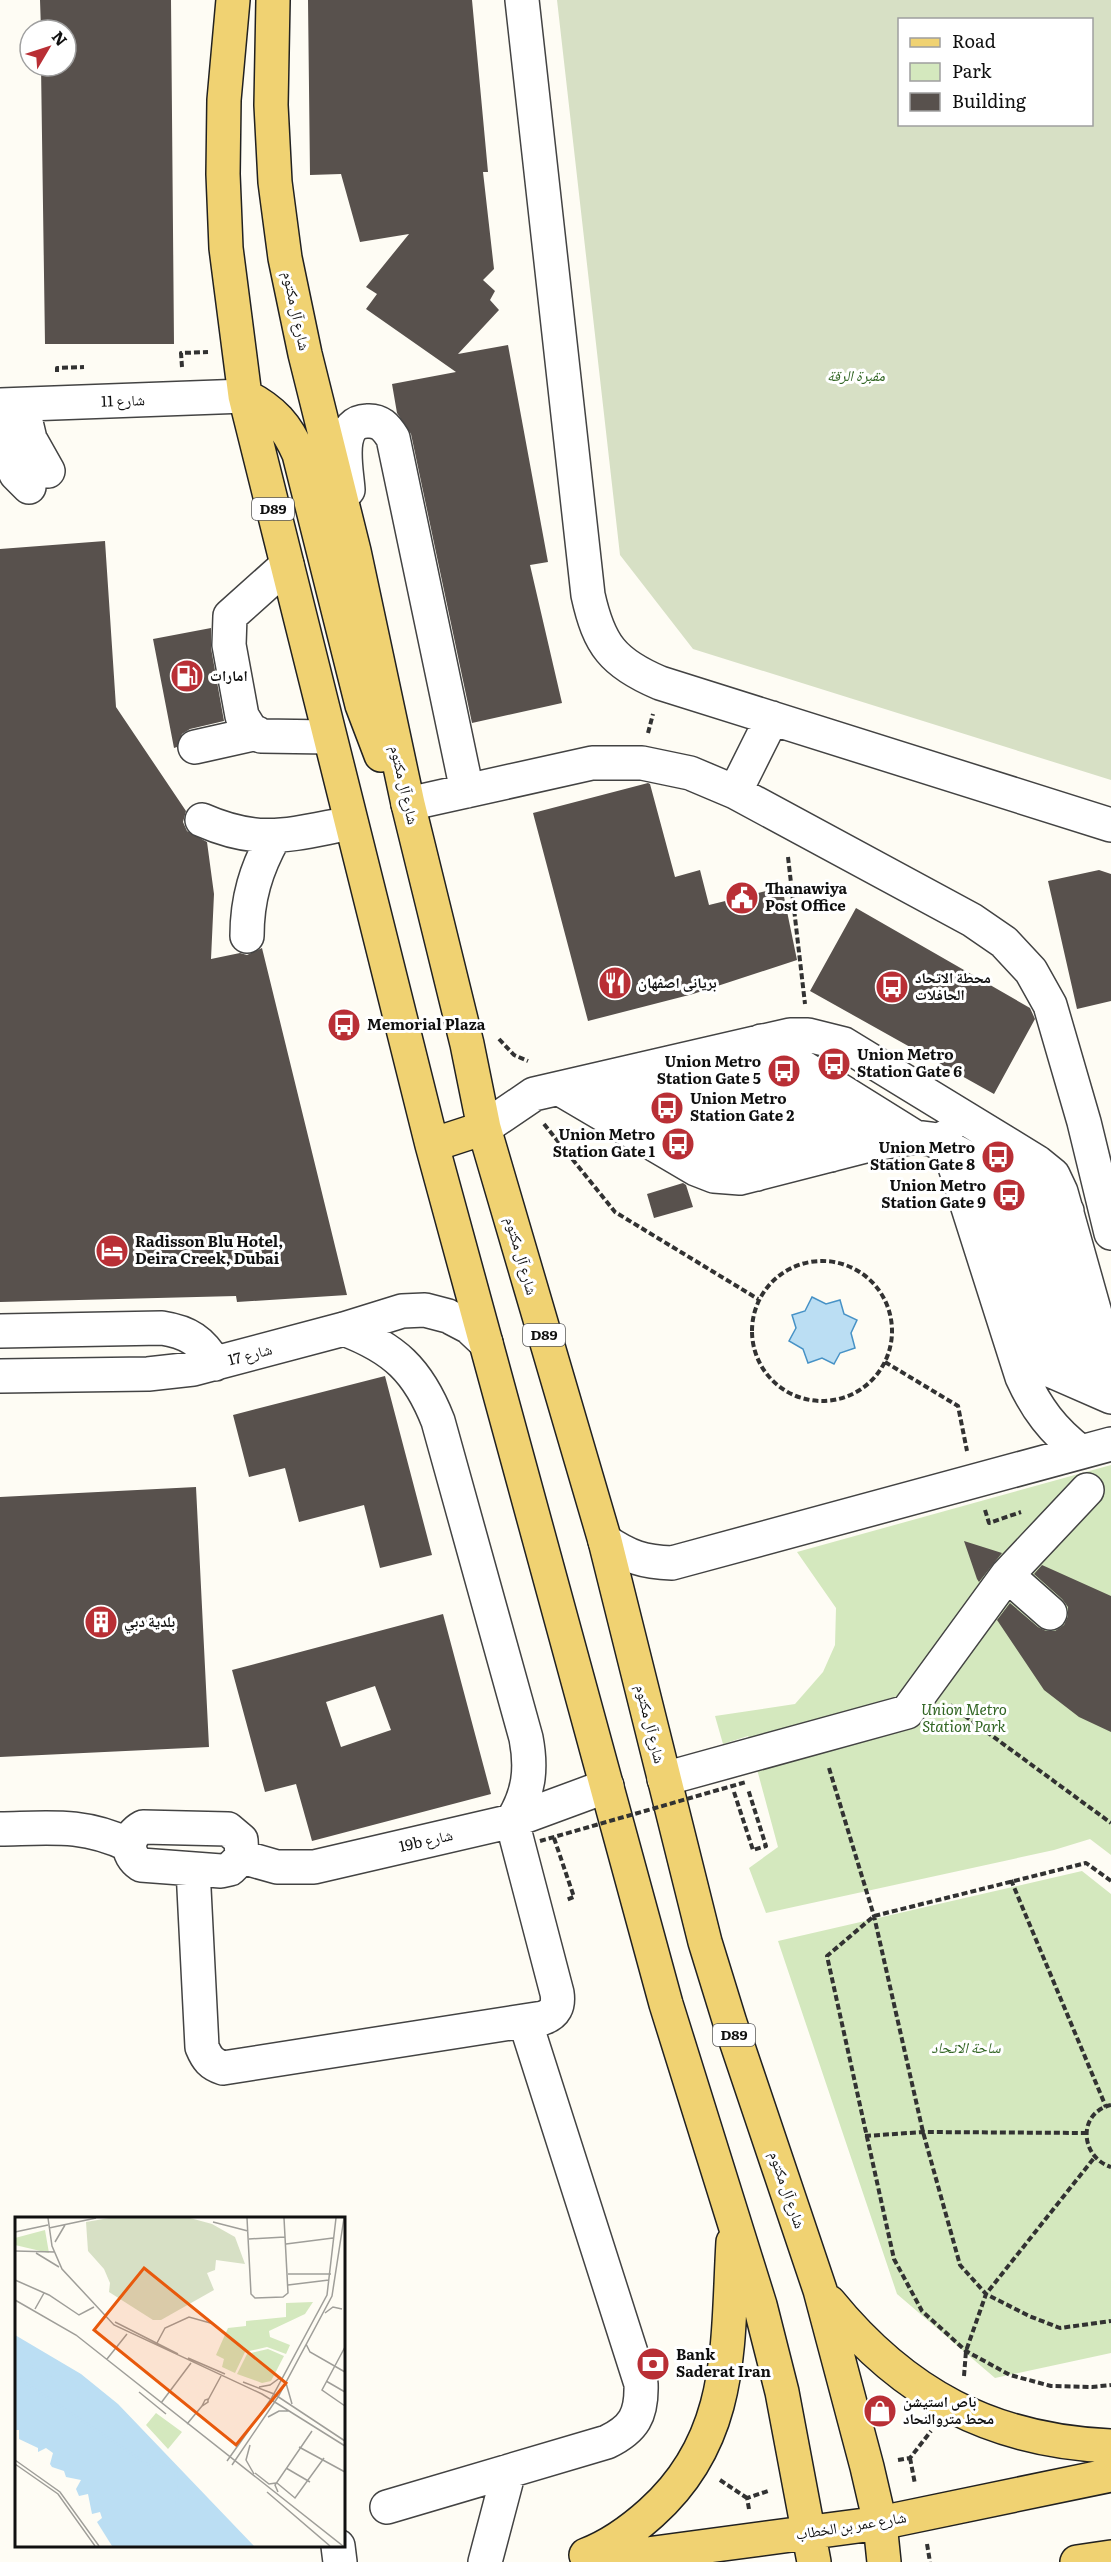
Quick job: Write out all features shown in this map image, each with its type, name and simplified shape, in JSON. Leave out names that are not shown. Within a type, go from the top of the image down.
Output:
[{"type":"main road","name":"D89","points":[[232,0],[224,100],[223,185],[226,248],[246,396],[432,1145],[666,2004],[735,2219],[782,2392],[812,2548]]},
{"type":"main road","name":"شارع آل مكتوم","points":[[273,0],[271,105],[275,182],[285,258],[304,354],[354,551],[408,804],[484,1128],[605,1541],[687,1872],[721,1992],[820,2290],[845,2378],[880,2523],[884,2562]]},
{"type":"main road","points":[[246,396],[264,405],[279,418],[291,435],[299,454],[362,705],[379,751],[408,804]]},
{"type":"main road","points":[[432,1145],[484,1128]]},
{"type":"main road","points":[[566,2562],[596,2551],[634,2529],[667,2499],[694,2463],[712,2426],[723,2386],[735,2219]]},
{"type":"main road","points":[[820,2290],[857,2336],[901,2375],[950,2406],[996,2426],[1044,2439],[1111,2446]]},
{"type":"main road","name":"شارع عمر بن الخطاب","points":[[588,2562],[812,2548],[880,2523],[1111,2475]]},
{"type":"main road","points":[[1077,2562],[1111,2560]]},
{"type":"street","points":[[522,0],[588,595],[594,625],[610,651],[632,671],[660,683],[1111,825]]},
{"type":"street","name":"شارع 11","points":[[9,405],[246,396]]},
{"type":"street","points":[[9,405],[30,439],[39,479]]},
{"type":"street","points":[[354,551],[345,448],[346,436],[353,426],[364,420],[376,421],[387,427],[393,438],[467,790]]},
{"type":"street","points":[[287,565],[230,616],[229,645],[242,716],[250,729],[261,736],[329,737]]},
{"type":"street","points":[[735,792],[772,718]]},
{"type":"street","points":[[195,747],[257,733]]},
{"type":"street","points":[[408,804],[592,763],[642,763],[690,773],[735,792],[972,920],[1005,942],[1031,971],[1050,1005],[1098,1118],[1109,1221]]},
{"type":"street","points":[[202,820],[225,830],[249,836],[274,837],[351,824]]},
{"type":"street","points":[[247,936],[247,910],[252,884],[261,860],[274,837]]},
{"type":"street","points":[[484,1128],[547,1092],[761,1041],[790,1035],[808,1035],[844,1044],[1046,1168],[1058,1183],[1111,1369]]},
{"type":"street","points":[[761,1041],[915,1137]]},
{"type":"street","points":[[718,1052],[868,1145]]},
{"type":"street","points":[[676,1062],[831,1155]]},
{"type":"street","points":[[634,1072],[790,1165]]},
{"type":"street","points":[[600,1080],[757,1174]]},
{"type":"street","points":[[547,1092],[696,1169],[714,1176],[740,1178],[868,1145],[915,1137],[931,1139],[1067,1211]]},
{"type":"street","points":[[932,1097],[1029,1392],[1046,1420],[1062,1438],[1096,1448]]},
{"type":"street","points":[[962,1185],[1077,1250]]},
{"type":"street","points":[[975,1227],[1089,1292]]},
{"type":"street","points":[[989,1273],[1100,1329]]},
{"type":"street","name":"شارع 17","points":[[0,1376],[148,1374],[193,1369],[344,1329],[402,1311],[425,1310],[448,1316],[469,1327],[486,1343]]},
{"type":"street","points":[[1003,1317],[1111,1369]]},
{"type":"street","points":[[0,1331],[162,1328],[179,1330],[200,1344],[215,1364]]},
{"type":"street","points":[[193,1869],[202,2047],[209,2061],[216,2066],[223,2068],[525,2021],[549,2016],[554,2012],[558,2000],[512,1821],[526,1794],[530,1758],[438,1421],[428,1395],[412,1372],[393,1353],[369,1339],[344,1329]]},
{"type":"street","points":[[1015,1355],[1111,1397]]},
{"type":"street","points":[[605,1541],[624,1555],[647,1562],[672,1563],[1096,1448]]},
{"type":"street","points":[[664,1779],[907,1712],[1007,1575],[1087,1490]]},
{"type":"street","points":[[1007,1575],[1050,1613]]},
{"type":"street","name":"19b شارع","points":[[242,1857],[277,1867],[314,1867],[512,1821],[607,1786]]},
{"type":"street","points":[[143,1827],[228,1829],[241,1840],[242,1857],[230,1869],[141,1865],[130,1854],[129,1845],[131,1837],[143,1827]]},
{"type":"street","points":[[0,1829],[80,1828],[129,1845]]},
{"type":"street","points":[[387,2507],[607,2442],[623,2434],[635,2420],[642,2403],[641,2384],[525,2021]]},
{"type":"street","points":[[485,2562],[509,2470]]},
{"type":"street","points":[[338,2547],[340,2562]]},
{"type":"path","points":[[642,763],[660,683]]},
{"type":"path","points":[[783,818],[808,1035]]},
{"type":"path","points":[[466,1044],[499,1038],[514,1055],[532,1062],[547,1092],[545,1126],[615,1212],[758,1299]]},
{"type":"path","points":[[817,1260],[842,1263],[863,1274],[880,1292],[890,1314],[892,1338],[885,1362],[871,1382],[851,1396],[827,1402],[802,1399],[780,1388],[763,1370],[753,1347],[751,1323],[758,1299],[773,1279],[793,1266],[817,1260]]},
{"type":"path","points":[[885,1362],[958,1406],[968,1458]]},
{"type":"path","points":[[926,1687],[1111,1823]]},
{"type":"path","points":[[819,1738],[874,1916],[923,2132],[960,2265],[986,2294],[1029,2316],[1060,2328],[1111,2321]]},
{"type":"path","points":[[540,1841],[746,1782],[766,1846],[753,1850],[730,1778]]},
{"type":"path","points":[[1111,1881],[1086,1863],[874,1916],[827,1956],[894,2259],[922,2311],[966,2351],[1010,2375],[1051,2385],[1092,2387],[1111,2385]]},
{"type":"path","points":[[1011,1880],[1108,2106],[1092,2117],[1086,2133],[1089,2150],[1094,2158],[1111,2167]]},
{"type":"path","points":[[865,2136],[923,2132],[1086,2133]]},
{"type":"path","points":[[910,2458],[950,2406],[963,2382],[966,2351],[986,2294],[1094,2158]]},
{"type":"green space","name":"مقبرة الرقة","points":[[557,0],[1111,0],[1111,780],[693,649],[620,555]]},
{"type":"green space","name":"Union Metro Station Park","points":[[1111,1465],[1111,1855],[1090,1839],[1054,1850],[766,1913],[749,1868],[778,1847],[748,1736],[723,1744],[715,1716],[795,1704],[823,1672],[835,1645],[836,1608],[797,1552]]},
{"type":"green space","name":"ساحة الاتحاد","points":[[1082,1871],[1111,1894],[1111,2353],[995,2378],[897,2294],[778,1941]]},
{"type":"water","points":[[812,1297],[826,1304],[840,1300],[844,1314],[857,1320],[851,1333],[855,1348],[840,1353],[834,1364],[822,1358],[808,1363],[803,1349],[789,1341],[796,1328],[792,1315],[805,1311]]},
{"type":"building","points":[[40,0],[171,0],[174,344],[45,344],[41,78],[78,78],[78,18],[41,18]]},
{"type":"building","points":[[308,0],[472,0],[488,172],[483,172],[494,269],[483,280],[495,291],[490,300],[499,310],[458,354],[508,345],[548,562],[530,565],[562,703],[472,723],[411,434],[397,413],[392,384],[456,372],[366,309],[377,294],[366,287],[409,234],[360,242],[341,174],[310,175]]},
{"type":"building","points":[[105,541],[116,707],[186,811],[183,822],[187,831],[207,842],[214,894],[211,959],[240,953],[247,955],[262,948],[347,1295],[237,1302],[236,1296],[0,1302],[0,549]]},
{"type":"building","points":[[211,628],[211,648],[224,721],[190,729],[182,734],[177,747],[174,748],[153,639]]},
{"type":"building","points":[[648,783],[675,877],[700,870],[709,905],[782,887],[797,960],[693,994],[588,1021],[533,813]]},
{"type":"building","points":[[1099,870],[1111,874],[1111,1001],[1077,1009],[1048,881]]},
{"type":"building","points":[[856,908],[1030,1008],[1035,1019],[994,1094],[810,991]]},
{"type":"building","points":[[683,1183],[686,1185],[693,1207],[654,1218],[647,1194]]},
{"type":"building","points":[[385,1376],[432,1555],[380,1568],[364,1505],[299,1522],[285,1468],[249,1477],[233,1415]]},
{"type":"building","name":"بلدية دبي","points":[[196,1487],[209,1747],[0,1757],[0,1497]]},
{"type":"building","points":[[964,1541],[1002,1553],[979,1582],[977,1579]]},
{"type":"building","points":[[1042,1565],[1111,1596],[1111,1732],[1079,1717],[1044,1690],[997,1620],[1010,1603],[1046,1631],[1055,1631],[1064,1625],[1068,1616],[1068,1607],[1034,1574]]},
{"type":"building","points":[[443,1614],[491,1794],[312,1841],[296,1784],[265,1792],[232,1670]],"holes":[[[375,1686],[391,1730],[341,1747],[326,1702]]]},
{"type":"place","name":"امارات","points":[[187,676]]},
{"type":"place","name":"Thanawiya Post Office","points":[[742,898]]},
{"type":"place","name":"بریانی اصفهان","points":[[615,983]]},
{"type":"place","name":"محطة الاتحاد الحافلات","points":[[892,987]]},
{"type":"place","name":"Memorial Plaza","points":[[344,1025]]},
{"type":"place","name":"Union Metro Station Gate 6","points":[[834,1064]]},
{"type":"place","name":"Union Metro Station Gate 5","points":[[784,1071]]},
{"type":"place","name":"Union Metro Station Gate 2","points":[[667,1108]]},
{"type":"place","name":"Union Metro Station Gate 1","points":[[678,1144]]},
{"type":"place","name":"Union Metro Station Gate 8","points":[[998,1157]]},
{"type":"place","name":"Union Metro Station Gate 9","points":[[1009,1195]]},
{"type":"place","name":"Radisson Blu Hotel, Deira Creek, Dubai","points":[[112,1251]]},
{"type":"place","name":"بلدية دبي","points":[[101,1622]]},
{"type":"place","name":"Bank Saderat Iran","points":[[653,2364]]},
{"type":"place","name":"باص استيشن محط متروالنحاد","points":[[880,2411]]}]
